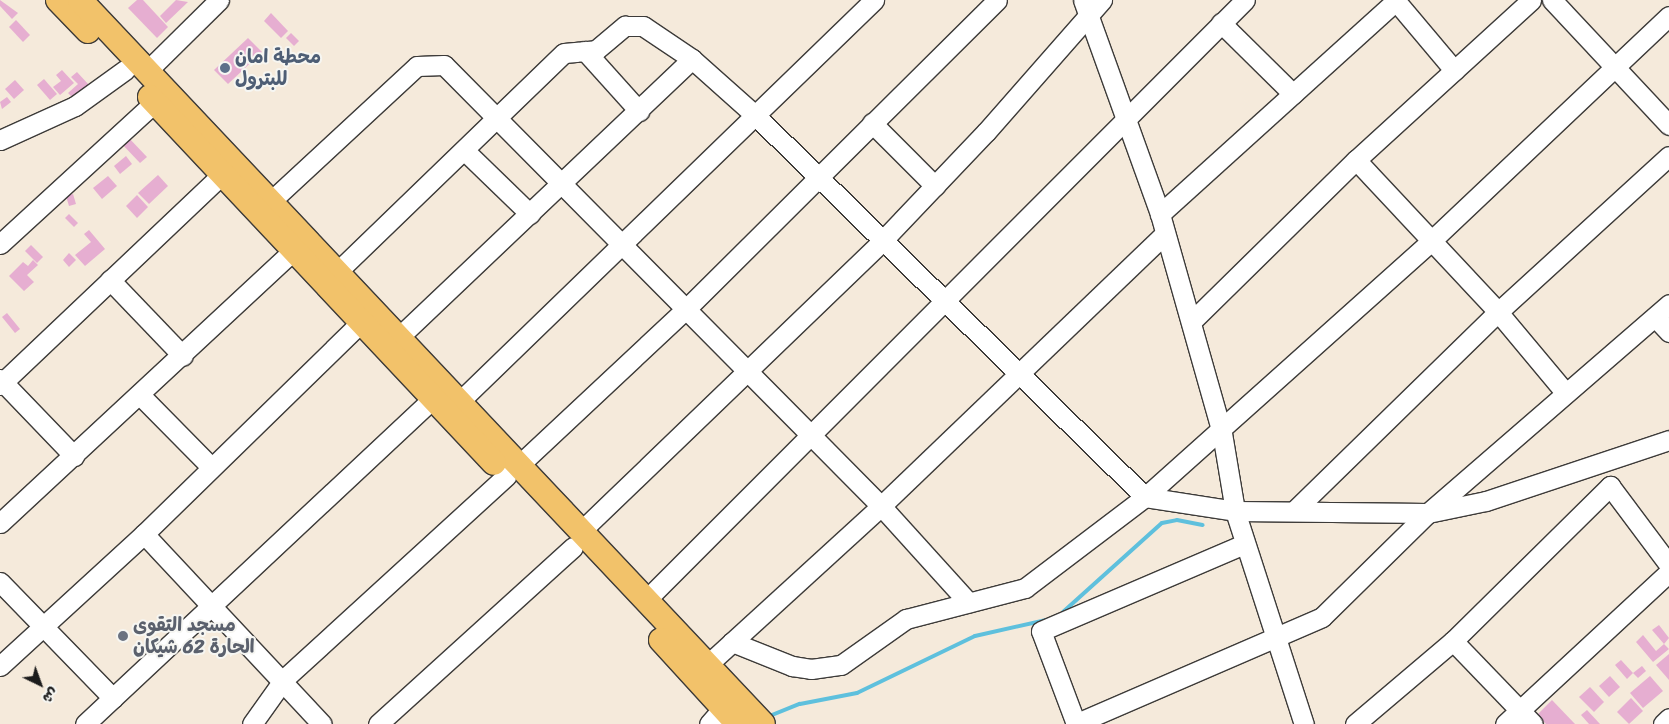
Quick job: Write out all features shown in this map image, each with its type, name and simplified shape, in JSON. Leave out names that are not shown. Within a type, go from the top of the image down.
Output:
[{"type":"main road","points":[[58,0],[136,71],[270,202],[459,402],[512,471]]},
{"type":"main road","points":[[80,0],[136,71],[155,102],[221,175],[432,399],[512,471],[576,539],[738,719]]},
{"type":"main road","points":[[576,539],[645,601],[707,665],[738,719]]},
{"type":"street","points":[[1,138],[75,106],[136,71],[219,0]]},
{"type":"street","points":[[459,402],[757,117],[874,0]]},
{"type":"street","points":[[252,724],[284,679],[686,309],[818,175],[997,0]]},
{"type":"street","points":[[378,724],[576,539],[884,239],[935,186],[1085,8],[1102,0]]},
{"type":"street","points":[[645,601],[943,298],[1126,115],[1245,0]]},
{"type":"street","points":[[1192,321],[1356,160],[1531,0]]},
{"type":"street","points":[[1552,0],[1669,125]]},
{"type":"street","points":[[1160,214],[1395,1],[1454,70]]},
{"type":"street","points":[[1085,8],[1126,115],[1160,214],[1192,321],[1222,433],[1235,511],[1244,544],[1273,638],[1304,724]]},
{"type":"street","points":[[732,642],[792,666],[825,669],[859,655],[906,619],[1026,588],[1146,498],[1222,433],[1616,70],[1669,16]]},
{"type":"street","points":[[1221,23],[1293,94]]},
{"type":"street","points":[[337,272],[466,152],[564,53],[596,50],[634,25],[643,26],[692,59],[757,117],[884,239],[1146,498],[1235,511],[1296,510],[1428,513],[1486,501],[1599,460],[1669,440]]},
{"type":"street","points":[[585,51],[639,111]]},
{"type":"street","points":[[398,337],[562,184],[692,59]]},
{"type":"street","points":[[270,202],[417,66],[444,64],[881,506],[968,602]]},
{"type":"street","points":[[0,244],[155,102]]},
{"type":"street","points":[[872,122],[935,186]]},
{"type":"street","points":[[466,152],[530,214]]},
{"type":"street","points":[[1296,510],[1498,312],[1669,156]]},
{"type":"street","points":[[1356,160],[1430,242],[1498,312],[1565,392]]},
{"type":"street","points":[[74,456],[1,382],[221,175]]},
{"type":"street","points":[[707,665],[881,506],[1020,375],[1165,234]]},
{"type":"street","points":[[0,522],[183,356],[293,251]]},
{"type":"street","points":[[110,280],[183,356]]},
{"type":"street","points":[[1244,544],[1042,631],[1076,724],[1322,617],[1428,513],[1565,392],[1662,310],[1669,332]]},
{"type":"street","points":[[0,666],[144,534],[210,466],[360,323]]},
{"type":"street","points":[[140,395],[210,466]]},
{"type":"street","points":[[86,724],[215,606],[432,399]]},
{"type":"street","points":[[1599,460],[1610,486],[1669,565]]},
{"type":"street","points":[[1355,724],[1453,640],[1610,486]]},
{"type":"street","points":[[144,534],[284,679],[322,724]]},
{"type":"street","points":[[1505,724],[1669,572]]},
{"type":"street","points":[[0,582],[113,698]]},
{"type":"street","points":[[1453,640],[1533,724]]},
{"type":"street","points":[[1663,724],[1669,718]]},
{"type":"building","points":[[0,0],[18,13],[12,19],[0,6]]},
{"type":"building","points":[[137,0],[143,0],[168,27],[157,38],[128,8]]},
{"type":"building","points":[[176,0],[188,2],[166,23],[160,16]]},
{"type":"building","points":[[271,13],[288,31],[281,38],[264,21]]},
{"type":"building","points":[[16,20],[30,35],[23,42],[9,27]]},
{"type":"building","points":[[291,33],[299,41],[294,46],[286,38]]},
{"type":"building","points":[[248,38],[262,52],[228,84],[214,70]]},
{"type":"building","points":[[62,70],[74,83],[60,95],[53,87],[61,81],[56,75]]},
{"type":"building","points":[[77,72],[89,85],[74,99],[68,93],[78,84],[71,77]]},
{"type":"building","points":[[44,79],[57,94],[50,100],[37,85]]},
{"type":"building","points":[[15,80],[24,90],[14,99],[5,89]]},
{"type":"building","points":[[7,97],[11,102],[2,109],[0,102]]},
{"type":"building","points":[[127,136],[147,157],[140,163],[120,142]]},
{"type":"building","points":[[126,156],[132,164],[120,174],[114,166]]},
{"type":"building","points":[[158,175],[168,186],[149,204],[138,193]]},
{"type":"building","points":[[108,176],[117,186],[102,199],[93,188]]},
{"type":"building","points":[[73,194],[76,204],[69,206],[66,196]]},
{"type":"building","points":[[137,195],[148,207],[137,218],[126,206]]},
{"type":"building","points":[[69,214],[78,223],[74,227],[65,218]]},
{"type":"building","points":[[89,230],[105,249],[85,266],[75,255],[91,242],[84,234]]},
{"type":"building","points":[[31,245],[43,257],[37,263],[25,251]]},
{"type":"building","points":[[69,253],[76,260],[69,267],[63,260]]},
{"type":"building","points":[[33,260],[38,265],[27,275],[34,282],[24,291],[9,276],[23,262],[28,266]]},
{"type":"building","points":[[7,313],[20,329],[15,333],[2,317]]},
{"type":"building","points":[[1659,625],[1669,638],[1664,644],[1652,630]]},
{"type":"building","points":[[1643,635],[1656,651],[1664,644],[1669,649],[1653,662],[1636,642]]},
{"type":"building","points":[[1669,654],[1669,680],[1656,665]]},
{"type":"building","points":[[1621,660],[1633,673],[1627,679],[1615,665]]},
{"type":"building","points":[[1642,666],[1646,671],[1638,678],[1633,673]]},
{"type":"building","points":[[1610,676],[1620,687],[1609,697],[1599,686]]},
{"type":"building","points":[[1650,676],[1663,691],[1643,708],[1630,693]]},
{"type":"building","points":[[1590,687],[1604,702],[1594,712],[1579,697]]},
{"type":"building","points":[[1631,698],[1643,711],[1629,724],[1617,712]]},
{"type":"building","points":[[1552,700],[1575,724],[1546,724],[1537,715]]},
{"type":"building","points":[[1587,710],[1600,724],[1589,724],[1581,715]]},
{"type":"waterway","points":[[1063,612],[1162,523],[1177,520],[1203,525]]},
{"type":"waterway","points":[[767,717],[800,704],[857,693],[975,636],[1046,620]]},
{"type":"place","name":"محطة امان للبترول","points":[[225,68]]},
{"type":"place","name":"مسجد التقوى الحارة 62 شيكان","points":[[123,636]]}]
